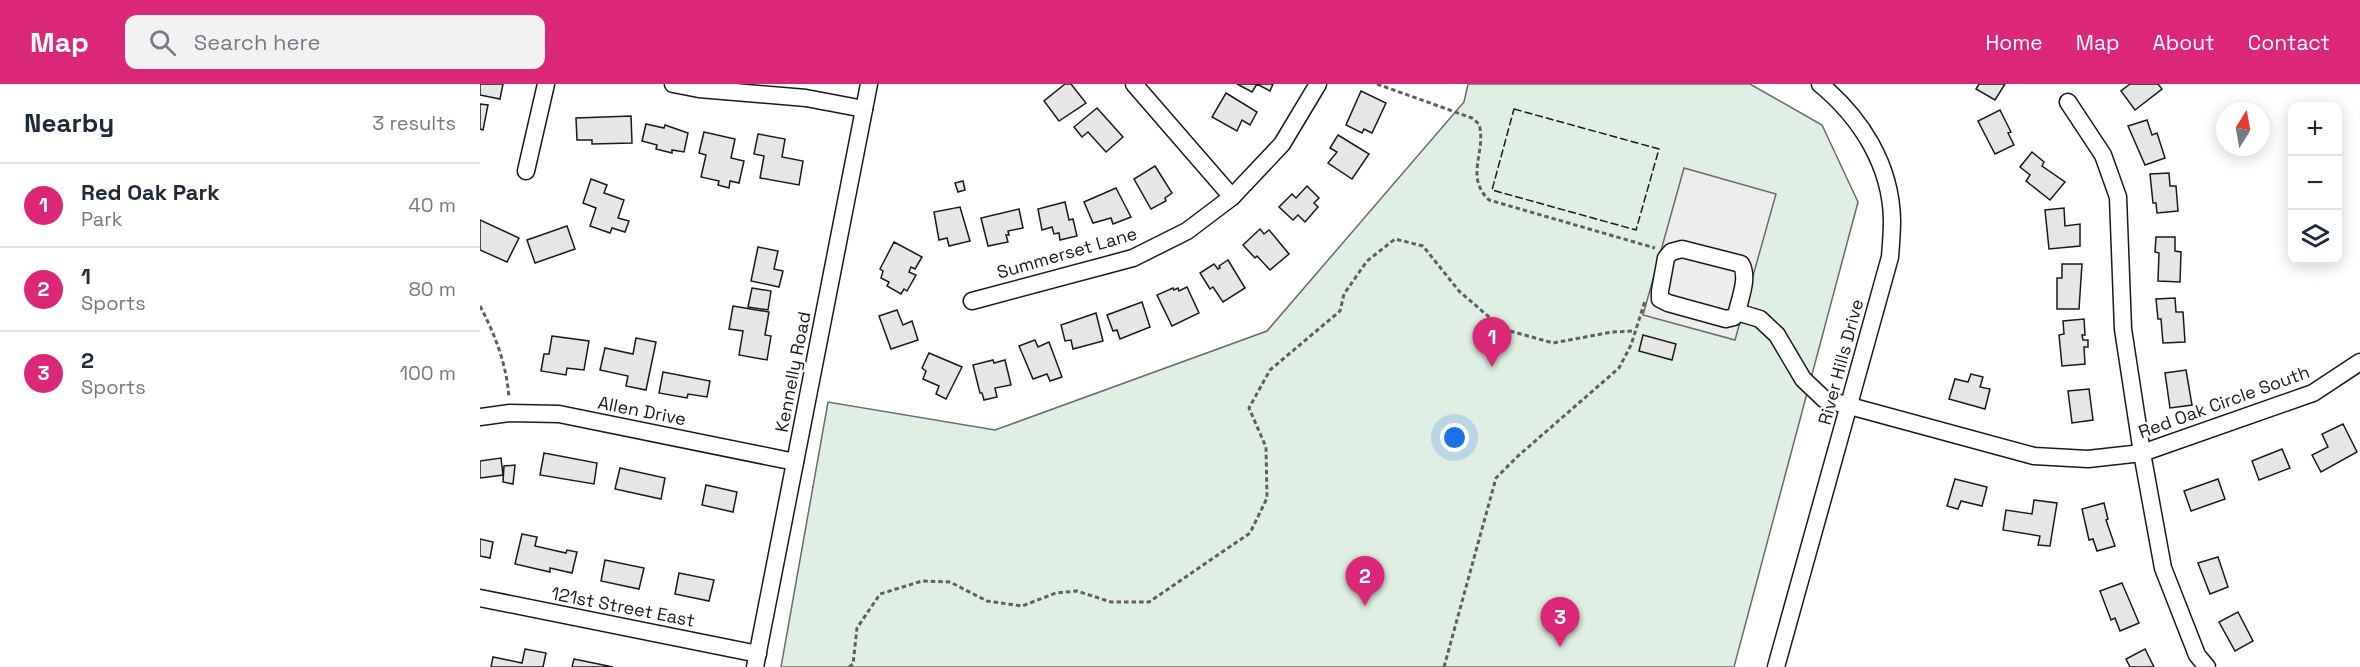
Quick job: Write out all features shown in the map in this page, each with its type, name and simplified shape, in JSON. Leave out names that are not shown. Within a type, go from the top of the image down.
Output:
[{"type":"street","points":[[526,171],[546,84]]},
{"type":"street","points":[[673,84],[699,89],[806,98],[864,109]]},
{"type":"street","name":"Kennelly Road","points":[[756,660],[869,84]]},
{"type":"street","points":[[1134,84],[1233,197]]},
{"type":"street","name":"Summerset Lane","points":[[972,301],[1133,258],[1187,231],[1233,197],[1282,144],[1318,84]]},
{"type":"street","name":"River Hills Drive","points":[[1776,667],[1890,257],[1892,219],[1887,182],[1869,138],[1843,103],[1821,84]]},
{"type":"street","points":[[2068,102],[2103,155],[2118,197],[2123,329],[2163,568],[2197,655],[2207,667]]},
{"type":"street","points":[[1682,249],[1741,264],[1744,269],[1744,278],[1737,312],[1734,318],[1726,319],[1660,299],[1666,258],[1671,252],[1682,249]]},
{"type":"street","name":"Red Oak Circle South","points":[[1737,312],[1760,319],[1777,335],[1803,379],[1824,399],[2034,456],[2088,459],[2142,453],[2313,393],[2360,362]]},
{"type":"street","name":"Allen Drive","points":[[480,417],[510,413],[559,414],[795,462]]},
{"type":"street","name":"121st Street East","points":[[480,598],[756,660]]},
{"type":"path","points":[[1377,84],[1472,118],[1479,124],[1481,131],[1476,178],[1479,189],[1489,200],[1671,252]]},
{"type":"path","points":[[849,667],[853,664],[857,628],[880,594],[922,581],[950,582],[987,601],[1022,606],[1056,592],[1077,591],[1111,602],[1149,602],[1250,533],[1267,498],[1266,447],[1249,408],[1270,370],[1340,310],[1344,294],[1367,261],[1395,239],[1423,246],[1459,291],[1503,328],[1553,343],[1612,332],[1634,331],[1619,368],[1578,402],[1496,478],[1444,667]]},
{"type":"path","points":[[480,306],[492,328],[500,354],[509,388],[510,413]]},
{"type":"green space","points":[[1468,84],[1750,84],[1822,125],[1858,202],[1734,667],[781,667],[828,402],[995,430],[1267,331],[1464,102]]},
{"type":"shaded area","points":[[1684,168],[1776,194],[1735,340],[1643,315]]},
{"type":"building","points":[[480,84],[503,84],[500,99],[480,95]]},
{"type":"building","points":[[1065,84],[1071,84],[1086,103],[1059,121],[1044,101]]},
{"type":"building","points":[[1237,84],[1257,84],[1252,92]]},
{"type":"building","points":[[1257,84],[1273,84],[1270,91]]},
{"type":"building","points":[[1979,84],[2005,84],[1995,100],[1976,89]]},
{"type":"building","points":[[2130,84],[2158,84],[2162,89],[2135,110],[2121,91]]},
{"type":"building","points":[[1361,91],[1386,103],[1372,133],[1364,129],[1362,133],[1346,125]]},
{"type":"building","points":[[1226,93],[1257,112],[1250,125],[1242,120],[1237,131],[1212,117]]},
{"type":"building","points":[[480,104],[488,105],[483,130],[480,129]]},
{"type":"building","points":[[1097,108],[1123,137],[1106,152],[1088,132],[1082,137],[1074,127]]},
{"type":"building","points":[[2000,110],[2011,132],[2008,133],[2014,145],[1995,154],[1978,121]]},
{"type":"building","points":[[631,116],[632,143],[592,144],[592,140],[577,140],[576,118]]},
{"type":"building","points":[[2147,120],[2152,135],[2157,133],[2165,158],[2145,165],[2128,126]]},
{"type":"building","points":[[646,124],[664,128],[665,125],[688,133],[684,152],[672,150],[672,153],[656,149],[657,145],[642,141]]},
{"type":"building","points":[[704,132],[735,139],[731,158],[744,161],[739,183],[730,181],[729,188],[718,185],[719,181],[701,177],[706,155],[699,153]]},
{"type":"building","points":[[758,134],[785,139],[782,157],[803,161],[799,185],[760,178],[764,156],[754,154]]},
{"type":"building","points":[[1338,135],[1369,154],[1352,179],[1328,163],[1337,152],[1330,148]]},
{"type":"building","points":[[2032,152],[2044,162],[2042,166],[2065,182],[2050,200],[2026,181],[2030,175],[2020,167]]},
{"type":"building","points":[[1155,166],[1172,193],[1165,198],[1166,201],[1151,209],[1134,179]]},
{"type":"building","points":[[2169,173],[2170,186],[2176,186],[2178,211],[2157,213],[2156,203],[2153,203],[2150,174]]},
{"type":"building","points":[[591,179],[607,185],[604,193],[624,200],[618,218],[629,221],[625,232],[612,228],[610,233],[590,226],[596,208],[583,203]]},
{"type":"building","points":[[963,181],[965,190],[958,192],[955,183]]},
{"type":"building","points":[[1307,186],[1319,198],[1314,203],[1318,207],[1305,222],[1298,215],[1293,220],[1279,207],[1292,194],[1296,198]]},
{"type":"building","points":[[1116,188],[1131,217],[1113,224],[1111,218],[1093,223],[1084,202]]},
{"type":"building","points":[[1065,202],[1069,220],[1073,219],[1077,236],[1060,240],[1059,233],[1054,234],[1052,227],[1042,230],[1038,209]]},
{"type":"building","points":[[960,207],[970,241],[949,246],[947,238],[939,240],[934,212]]},
{"type":"building","points":[[2064,208],[2065,226],[2080,224],[2080,246],[2049,249],[2045,210]]},
{"type":"building","points":[[1019,209],[1023,228],[1008,231],[1009,235],[1006,235],[1008,242],[988,246],[981,218]]},
{"type":"building","points":[[480,220],[519,238],[507,262],[480,250]]},
{"type":"building","points":[[567,226],[575,249],[535,263],[527,240]]},
{"type":"building","points":[[1260,229],[1264,234],[1269,230],[1289,254],[1270,270],[1243,245]]},
{"type":"building","points":[[2156,237],[2175,237],[2175,251],[2181,252],[2180,282],[2158,281],[2159,253],[2155,252]]},
{"type":"building","points":[[894,242],[922,257],[915,269],[911,267],[909,272],[916,275],[907,291],[904,289],[901,294],[887,286],[889,282],[881,278],[883,271],[880,269]]},
{"type":"building","points":[[758,247],[778,251],[774,269],[783,271],[779,287],[751,281]]},
{"type":"building","points":[[1228,260],[1245,288],[1223,302],[1213,287],[1210,289],[1200,273],[1214,264],[1218,269]]},
{"type":"building","points":[[2062,264],[2082,264],[2079,309],[2057,309],[2057,278],[2062,278]]},
{"type":"building","points":[[1187,287],[1199,313],[1172,326],[1157,295],[1173,288],[1174,290],[1178,288],[1179,291]]},
{"type":"building","points":[[752,288],[771,291],[768,310],[748,307]]},
{"type":"building","points":[[2175,298],[2176,312],[2183,312],[2185,342],[2163,343],[2156,299]]},
{"type":"building","points":[[1142,302],[1150,327],[1120,339],[1117,330],[1113,331],[1107,315]]},
{"type":"building","points":[[733,306],[769,312],[765,335],[771,336],[767,360],[739,355],[743,331],[729,329]]},
{"type":"building","points":[[897,310],[903,325],[912,321],[918,340],[891,349],[879,316]]},
{"type":"building","points":[[1096,313],[1103,341],[1073,349],[1071,340],[1065,341],[1061,325]]},
{"type":"building","points":[[2084,319],[2085,335],[2082,335],[2083,340],[2088,340],[2088,347],[2084,347],[2085,364],[2062,366],[2059,335],[2064,334],[2063,321]]},
{"type":"building","points":[[1643,335],[1676,344],[1672,360],[1639,351]]},
{"type":"building","points":[[552,336],[589,341],[584,370],[567,368],[566,375],[541,371],[544,354],[549,354]]},
{"type":"building","points":[[636,338],[656,342],[646,390],[626,386],[628,376],[600,370],[605,348],[633,354]]},
{"type":"building","points":[[1035,340],[1038,347],[1049,342],[1062,377],[1050,381],[1047,374],[1033,379],[1019,346]]},
{"type":"building","points":[[929,353],[962,367],[946,399],[936,394],[939,386],[923,379],[926,371],[922,368]]},
{"type":"building","points":[[993,360],[994,363],[1005,360],[1011,385],[995,388],[997,397],[984,400],[973,365]]},
{"type":"building","points":[[2186,370],[2192,405],[2170,408],[2165,373]]},
{"type":"building","points":[[663,372],[710,381],[707,397],[688,394],[687,398],[659,393]]},
{"type":"building","points":[[1971,374],[1983,377],[1980,387],[1990,389],[1985,409],[1949,399],[1955,379],[1968,382]]},
{"type":"building","points":[[2089,389],[2093,420],[2072,423],[2068,391]]},
{"type":"building","points":[[2343,424],[2357,452],[2321,472],[2312,455],[2328,447],[2322,434]]},
{"type":"building","points":[[2282,449],[2290,468],[2259,480],[2252,461]]},
{"type":"building","points":[[544,453],[597,463],[594,484],[540,475]]},
{"type":"building","points":[[501,458],[503,475],[480,478],[480,461]]},
{"type":"building","points":[[515,465],[513,484],[503,482],[504,466]]},
{"type":"building","points":[[620,468],[665,478],[661,499],[615,489]]},
{"type":"building","points":[[1955,479],[1987,487],[1982,506],[1961,501],[1958,509],[1947,506]]},
{"type":"building","points":[[2218,479],[2225,499],[2191,511],[2184,491]]},
{"type":"building","points":[[706,485],[737,492],[733,512],[702,505]]},
{"type":"building","points":[[2034,500],[2057,503],[2050,546],[2038,545],[2040,536],[2003,530],[2006,510],[2032,514]]},
{"type":"building","points":[[2104,503],[2108,519],[2106,520],[2115,546],[2097,551],[2093,539],[2089,540],[2082,509]]},
{"type":"building","points":[[522,534],[537,537],[535,546],[566,553],[567,550],[577,552],[572,573],[550,568],[550,572],[515,564]]},
{"type":"building","points":[[480,539],[493,542],[490,558],[480,556]]},
{"type":"building","points":[[2218,557],[2228,587],[2210,594],[2198,563]]},
{"type":"building","points":[[605,560],[644,568],[639,589],[601,581]]},
{"type":"building","points":[[679,573],[714,580],[709,601],[675,594]]},
{"type":"building","points":[[2122,583],[2139,623],[2120,631],[2115,618],[2111,620],[2100,591]]},
{"type":"building","points":[[2238,612],[2253,641],[2235,651],[2219,622]]},
{"type":"building","points":[[525,649],[546,653],[543,667],[491,667],[493,657],[522,663]]},
{"type":"building","points":[[2145,649],[2154,667],[2130,667],[2126,659]]},
{"type":"building","points":[[574,659],[613,667],[572,667]]},
{"type":"fence","points":[[1514,109],[1659,149],[1636,230],[1492,190],[1514,109]]},
{"type":"place","name":"Red Oak Park","points":[[1492,367]]},
{"type":"place","name":"1","points":[[1365,606]]},
{"type":"place","name":"2","points":[[1560,647]]}]
